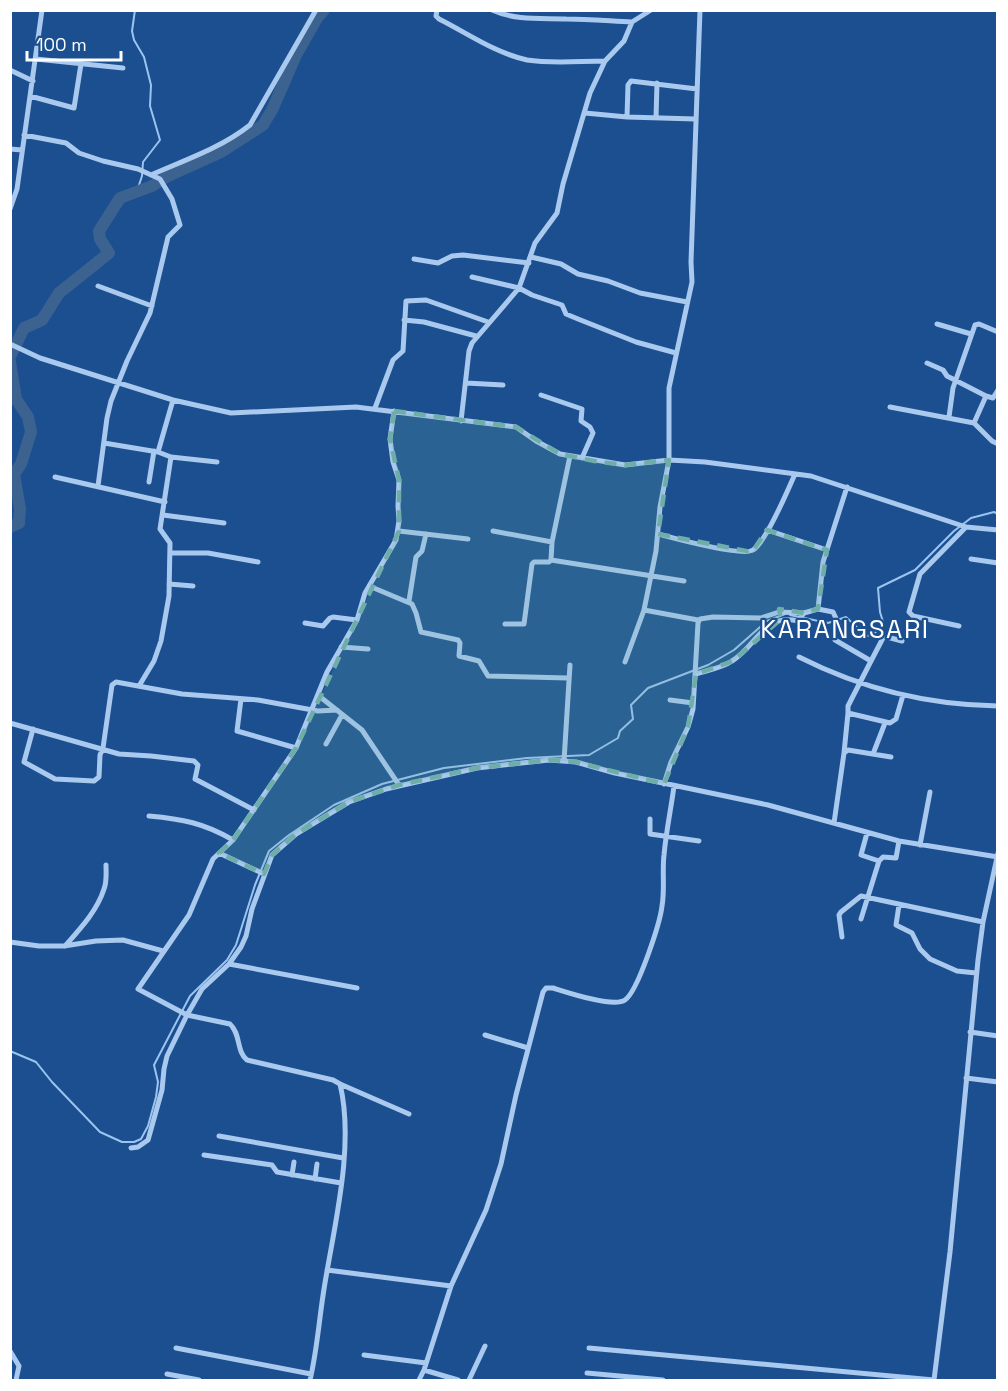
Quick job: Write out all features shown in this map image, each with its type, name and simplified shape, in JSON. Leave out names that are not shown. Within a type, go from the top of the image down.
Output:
[{"type":"street","points":[[10,209],[17,189],[42,10]]},
{"type":"street","points":[[149,175],[215,147],[235,137],[250,125],[316,10]]},
{"type":"street","points":[[437,10],[436,16],[439,19],[493,48],[526,60],[605,61]]},
{"type":"street","points":[[492,10],[501,14],[534,20],[632,22],[651,10]]},
{"type":"street","points":[[625,662],[644,610],[651,577],[669,460],[668,404],[676,353],[692,282],[700,10]]},
{"type":"street","points":[[461,421],[469,351],[476,336],[519,288],[535,243],[556,213],[590,93],[605,61],[624,41],[632,22]]},
{"type":"street","points":[[36,59],[123,68]]},
{"type":"street","points":[[30,96],[74,108],[81,64]]},
{"type":"street","points":[[10,70],[33,81]]},
{"type":"street","points":[[627,117],[629,83],[633,81],[697,89]]},
{"type":"street","points":[[656,118],[657,83]]},
{"type":"street","points":[[585,113],[695,119]]},
{"type":"street","points":[[24,135],[61,141],[79,153],[138,169],[161,181],[172,199],[180,225],[168,237],[152,306],[118,382],[107,418],[98,486]]},
{"type":"street","points":[[10,149],[22,150]]},
{"type":"street","points":[[414,259],[438,263],[452,256],[463,255],[561,264],[578,274],[608,280],[640,293],[687,303]]},
{"type":"street","points":[[472,277],[519,288],[532,295],[562,304],[566,313],[578,319],[636,342],[676,353]]},
{"type":"street","points":[[98,286],[152,306]]},
{"type":"street","points":[[375,408],[393,360],[403,351],[406,300],[426,300],[488,322]]},
{"type":"street","points":[[404,320],[424,322],[476,336]]},
{"type":"street","points":[[937,324],[971,334]]},
{"type":"street","points":[[949,417],[956,380],[971,334],[977,324],[998,332]]},
{"type":"street","points":[[10,344],[40,358],[173,400],[231,413],[339,406],[375,408],[516,427],[560,454],[625,465],[669,460],[705,462],[811,476],[966,526],[998,530]]},
{"type":"street","points":[[927,363],[944,370],[947,376],[986,396],[993,398],[998,390]]},
{"type":"street","points":[[466,383],[503,386]]},
{"type":"street","points":[[541,395],[582,409],[581,421],[590,427],[593,434],[582,458]]},
{"type":"street","points":[[974,423],[986,396]]},
{"type":"street","points":[[149,482],[173,400]]},
{"type":"street","points":[[890,407],[974,423],[998,444]]},
{"type":"street","points":[[394,411],[390,439],[393,462],[399,480],[399,531],[396,540],[369,586],[357,620],[327,672],[296,748],[233,840],[209,865],[189,915],[138,989],[184,1013],[231,1024],[237,1032],[242,1056],[247,1060],[333,1080],[408,1114]]},
{"type":"street","points":[[104,443],[171,456],[218,462]]},
{"type":"street","points":[[139,686],[154,660],[161,641],[169,596],[170,543],[161,532],[171,456]]},
{"type":"street","points":[[551,560],[552,542],[570,456]]},
{"type":"street","points":[[658,534],[691,543],[748,552],[754,550],[774,521],[795,474]]},
{"type":"street","points":[[55,477],[165,502]]},
{"type":"street","points":[[818,609],[822,568],[847,488]]},
{"type":"street","points":[[163,515],[224,523]]},
{"type":"street","points":[[959,626],[913,616],[909,612],[920,574],[966,526]]},
{"type":"street","points":[[767,530],[827,550]]},
{"type":"street","points":[[399,531],[468,539]]},
{"type":"street","points":[[494,531],[552,542]]},
{"type":"street","points":[[408,601],[416,557],[422,552],[426,534]]},
{"type":"street","points":[[170,554],[208,554],[258,562]]},
{"type":"street","points":[[505,624],[524,624],[534,562],[551,560],[684,581]]},
{"type":"street","points":[[971,560],[998,563]]},
{"type":"street","points":[[170,584],[193,586]]},
{"type":"street","points":[[369,586],[408,601],[416,613],[421,632],[458,640],[460,643],[459,656],[479,661],[488,676],[568,678]]},
{"type":"street","points":[[644,610],[698,620],[706,617],[762,618],[780,615],[798,621],[818,609],[830,610],[835,614],[839,625],[834,637],[871,661]]},
{"type":"street","points":[[696,672],[733,661],[780,615]]},
{"type":"street","points":[[304,623],[323,626],[333,617],[357,620]]},
{"type":"street","points":[[664,784],[671,762],[688,727],[693,703],[698,620]]},
{"type":"street","points":[[834,823],[848,706],[882,638],[902,641]]},
{"type":"street","points":[[341,647],[368,649]]},
{"type":"street","points":[[799,657],[860,684],[903,695],[952,703],[998,706]]},
{"type":"street","points":[[564,757],[570,665]]},
{"type":"street","points":[[33,729],[23,761],[54,779],[88,781],[97,779],[112,685],[116,682],[183,694],[337,710]]},
{"type":"street","points":[[848,713],[890,723],[896,719],[903,695]]},
{"type":"street","points":[[319,696],[362,730],[397,781]]},
{"type":"street","points":[[241,699],[237,731],[296,748]]},
{"type":"street","points":[[670,700],[693,703]]},
{"type":"street","points":[[326,744],[342,715]]},
{"type":"street","points":[[10,723],[119,754],[194,760],[198,765],[195,779],[254,810]]},
{"type":"street","points":[[873,754],[885,723]]},
{"type":"street","points":[[844,753],[848,750],[891,757]]},
{"type":"street","points":[[131,1148],[144,1144],[147,1140],[162,1090],[167,1056],[184,1013],[202,989],[229,964],[244,941],[262,873],[272,855],[296,834],[349,802],[397,781],[564,757],[615,773],[768,805],[900,841],[997,856],[983,922],[976,973],[950,1252],[934,1380],[589,1348]]},
{"type":"street","points":[[419,1380],[452,1286],[486,1210],[501,1164],[543,992],[546,988],[553,988],[596,999],[619,1002],[628,997],[635,986],[650,949],[661,912],[663,859],[674,786]]},
{"type":"street","points":[[920,845],[930,792]]},
{"type":"street","points":[[149,816],[195,822],[233,840]]},
{"type":"street","points":[[650,819],[650,834],[699,840]]},
{"type":"street","points":[[867,833],[861,855],[879,861]]},
{"type":"street","points":[[861,919],[879,861],[885,857],[896,858],[900,841]]},
{"type":"street","points":[[219,853],[262,873]]},
{"type":"street","points":[[64,946],[84,925],[96,906],[105,888],[106,865]]},
{"type":"street","points":[[842,937],[839,915],[861,896],[983,922]]},
{"type":"street","points":[[900,905],[896,926],[912,933],[926,956],[957,971],[976,973]]},
{"type":"street","points":[[10,942],[64,946],[123,940],[163,951]]},
{"type":"street","points":[[229,964],[357,988]]},
{"type":"street","points":[[970,1032],[998,1036]]},
{"type":"street","points":[[484,1035],[528,1048]]},
{"type":"street","points":[[966,1078],[998,1082]]},
{"type":"street","points":[[176,1348],[311,1377],[343,1158],[344,1102],[340,1084]]},
{"type":"street","points":[[219,1136],[343,1158]]},
{"type":"street","points":[[204,1155],[272,1165],[277,1172],[340,1183]]},
{"type":"street","points":[[292,1175],[294,1162]]},
{"type":"street","points":[[315,1179],[317,1164]]},
{"type":"street","points":[[327,1270],[452,1286]]},
{"type":"street","points":[[469,1380],[485,1346]]},
{"type":"street","points":[[10,1351],[19,1366],[15,1380]]},
{"type":"street","points":[[364,1355],[426,1363]]},
{"type":"street","points":[[424,1370],[458,1380]]},
{"type":"street","points":[[587,1373],[663,1380]]},
{"type":"street","points":[[167,1374],[199,1380]]},
{"type":"highlighted area","points":[[394,411],[516,427],[560,454],[594,461],[625,465],[669,460],[658,534],[752,552],[767,530],[827,550],[818,609],[804,613],[779,609],[781,619],[733,661],[696,674],[688,727],[664,784],[576,762],[549,760],[477,768],[399,785],[349,802],[296,834],[272,855],[264,874],[219,853],[233,840],[296,748],[399,531],[399,480],[390,439]]},
{"type":"waterway","points":[[135,10],[132,31],[134,40],[144,57],[151,85],[150,106],[160,140],[143,162],[142,176],[137,191]]},
{"type":"waterway","points":[[10,357],[24,328],[42,320],[59,293],[109,253],[100,239],[99,231],[120,198],[152,186],[168,176],[221,152],[263,125],[296,55],[324,10]]},
{"type":"waterway","points":[[10,362],[16,399],[28,417],[31,432],[21,464],[14,474],[20,509],[19,523],[10,527]]},
{"type":"waterway","points":[[790,615],[828,623],[846,617],[866,636],[872,635],[884,625],[880,612],[878,588],[915,570],[954,531],[971,518],[994,512],[998,514]]},
{"type":"waterway","points":[[10,1051],[36,1062],[100,1132],[122,1142],[134,1142],[141,1139],[148,1126],[156,1097],[158,1082],[154,1065],[190,996],[227,960],[236,945],[255,885],[269,851],[334,805],[382,784],[444,768],[527,758],[589,755],[618,738],[620,731],[633,719],[631,705],[648,688],[708,665],[734,650],[767,621],[785,614]]},
{"type":"district","name":"KARANGSARI","points":[[845,629]]}]
